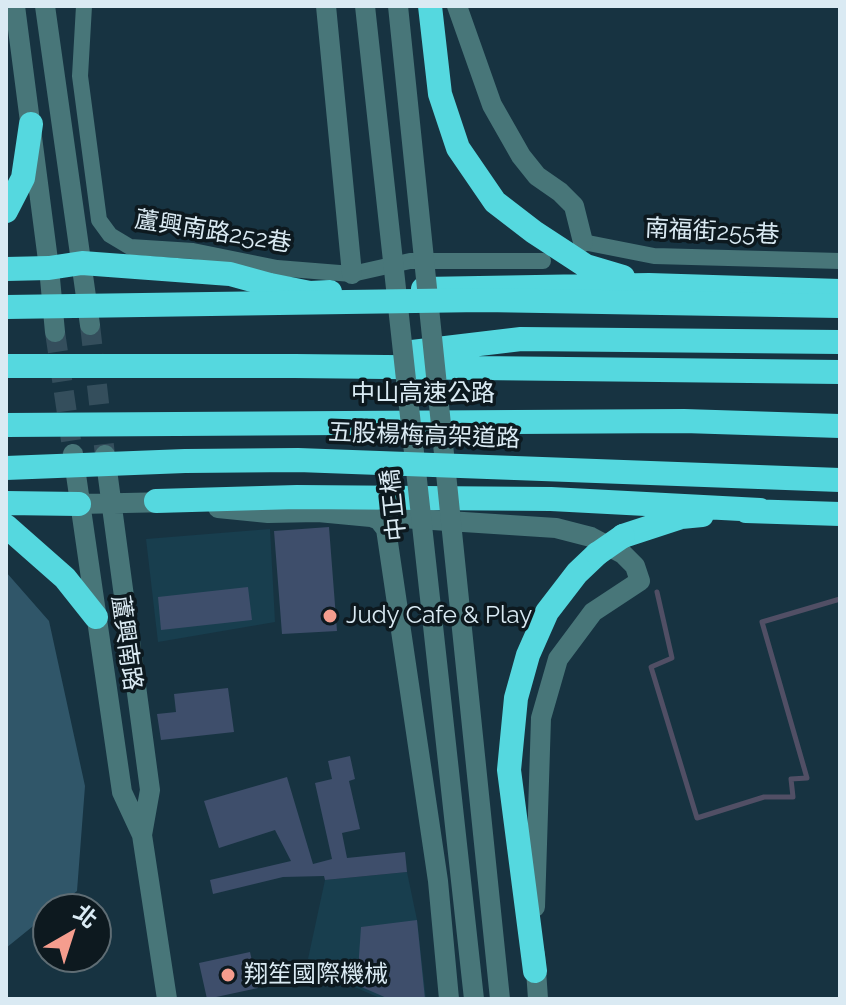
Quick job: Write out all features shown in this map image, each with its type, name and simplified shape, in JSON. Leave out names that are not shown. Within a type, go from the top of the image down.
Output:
[{"type":"highway","points":[[430,6],[440,94],[458,148],[495,202],[586,266],[649,285]]},
{"type":"highway","points":[[6,211],[23,178],[31,124]]},
{"type":"highway","points":[[6,269],[82,263],[230,274],[310,293],[649,285],[840,291]]},
{"type":"highway","points":[[6,307],[483,300],[840,306]]},
{"type":"highway","points":[[295,366],[521,339],[840,342]]},
{"type":"highway","name":"中山高速公路","points":[[6,366],[840,372]]},
{"type":"highway","name":"中山高速公路","points":[[6,425],[684,421],[840,426]]},
{"type":"highway","name":"五股楊梅高架道路","points":[[6,468],[170,461],[298,460],[840,480]]},
{"type":"highway","points":[[156,501],[297,497],[551,499],[840,514]]},
{"type":"highway","points":[[6,503],[79,504]]},
{"type":"highway","points":[[535,971],[509,770],[516,698],[528,655],[547,612],[577,573],[623,536],[681,517],[760,510]]},
{"type":"highway","points":[[6,526],[65,578],[96,617]]},
{"type":"street","points":[[15,6],[55,332]]},
{"type":"street","points":[[45,6],[90,325]]},
{"type":"street","name":"蘆興南路252巷","points":[[84,6],[80,76],[99,220],[110,235],[130,247],[193,251],[277,268],[352,274],[410,261],[543,261]]},
{"type":"street","points":[[326,6],[352,274]]},
{"type":"street","name":"中正橋","points":[[365,6],[474,999]]},
{"type":"street","points":[[398,6],[500,999]]},
{"type":"street","points":[[457,6],[492,105],[521,156],[537,176],[574,206],[583,242]]},
{"type":"street","name":"南福街255巷","points":[[583,242],[654,256],[840,261]]},
{"type":"street","name":"蘆興南路","points":[[73,454],[122,792],[142,835],[167,999]]},
{"type":"street","name":"蘆興南路","points":[[105,455],[150,790],[142,835]]},
{"type":"street","points":[[79,504],[156,501],[268,513],[318,512],[371,517],[379,520],[386,529],[438,881],[449,999]]},
{"type":"street","points":[[386,529],[402,518],[556,528],[591,537],[623,554],[635,566],[640,581],[593,612],[558,659],[541,718],[535,880],[538,999]]},
{"type":"shaded area","points":[[270,529],[275,622],[158,642],[146,539]]},
{"type":"shaded area","points":[[6,572],[49,621],[85,786],[77,891],[32,893],[32,927],[6,948]]},
{"type":"shaded area","points":[[407,872],[417,920],[426,999],[382,999],[350,985],[350,972],[308,959],[325,880]]},
{"type":"building","points":[[329,527],[337,631],[282,634],[274,531]]},
{"type":"building","points":[[248,587],[252,620],[161,630],[158,597]]},
{"type":"building","points":[[228,688],[234,732],[161,740],[157,714],[176,712],[174,694]]},
{"type":"building","points":[[350,756],[355,779],[349,781],[360,829],[342,833],[347,858],[405,852],[407,872],[325,880],[324,876],[283,877],[213,894],[210,880],[291,861],[275,830],[219,848],[204,801],[287,777],[313,864],[332,859],[315,783],[332,779],[328,761]]},
{"type":"building","points":[[417,920],[425,999],[389,999],[357,985],[361,927]]},
{"type":"building","name":"翔笙國際機械","points":[[250,952],[258,988],[207,999],[199,963]]},
{"type":"waterway","points":[[657,592],[672,658],[651,667],[697,818],[764,797],[793,797],[791,779],[807,778],[762,622],[840,599]]},
{"type":"tunnel","points":[[90,325],[105,455]]},
{"type":"tunnel","points":[[55,332],[73,454]]},
{"type":"place","name":"Judy Cafe & Play","points":[[330,616]]},
{"type":"place","name":"翔笙國際機械","points":[[228,975]]}]
